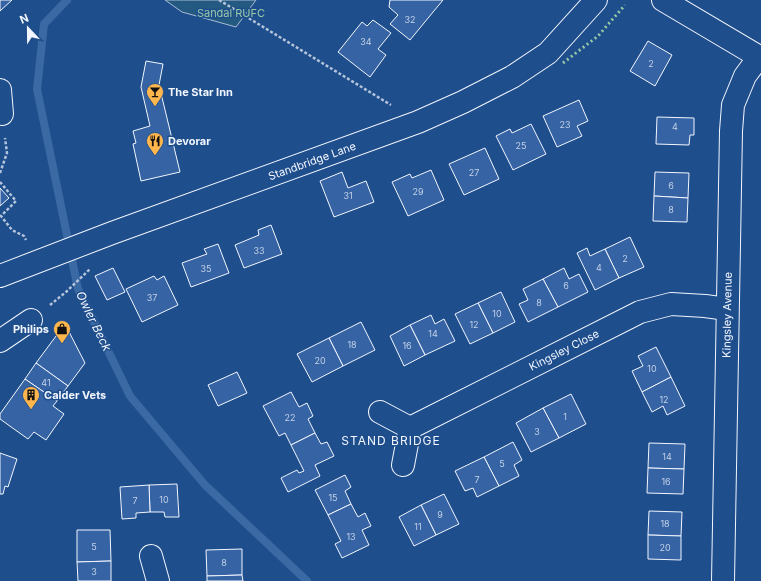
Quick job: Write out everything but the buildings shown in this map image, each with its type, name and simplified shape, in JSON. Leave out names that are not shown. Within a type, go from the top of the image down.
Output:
[{"type":"street","name":"Standbridge Lane","points":[[0,276],[112,233],[418,122],[462,102],[512,78],[548,53],[596,0]]},
{"type":"street","name":"Kingsley Avenue","points":[[663,0],[760,57],[745,76],[733,105],[731,131],[723,581]]},
{"type":"street","points":[[0,90],[2,114]]},
{"type":"street","name":"Kingsley Close","points":[[410,428],[640,312],[671,304],[727,309]]},
{"type":"street","points":[[0,341],[31,320]]},
{"type":"street","points":[[380,412],[410,428],[403,465]]},
{"type":"street","points":[[151,556],[158,581]]},
{"type":"path","points":[[219,0],[418,122]]},
{"type":"path","points":[[0,173],[7,153],[2,114]]},
{"type":"path","points":[[0,182],[16,201],[1,216],[12,230],[24,236],[43,259]]},
{"type":"path","points":[[66,292],[91,268]]},
{"type":"green space","name":"Sandal RUFC","points":[[165,0],[256,0],[236,27],[182,12]]},
{"type":"waterway","name":"Owler Beck","points":[[67,0],[44,24],[37,89],[78,289],[130,396],[205,485],[307,581]]},
{"type":"hedge","points":[[563,63],[598,36],[625,5]]},
{"type":"place","name":"The Star Inn","points":[[155,107]]},
{"type":"place","name":"Devorar","points":[[155,156]]},
{"type":"place","name":"Philips","points":[[62,344]]},
{"type":"place","name":"Calder Vets","points":[[31,410]]},
{"type":"district","name":"STAND BRIDGE","points":[[391,440]]}]
